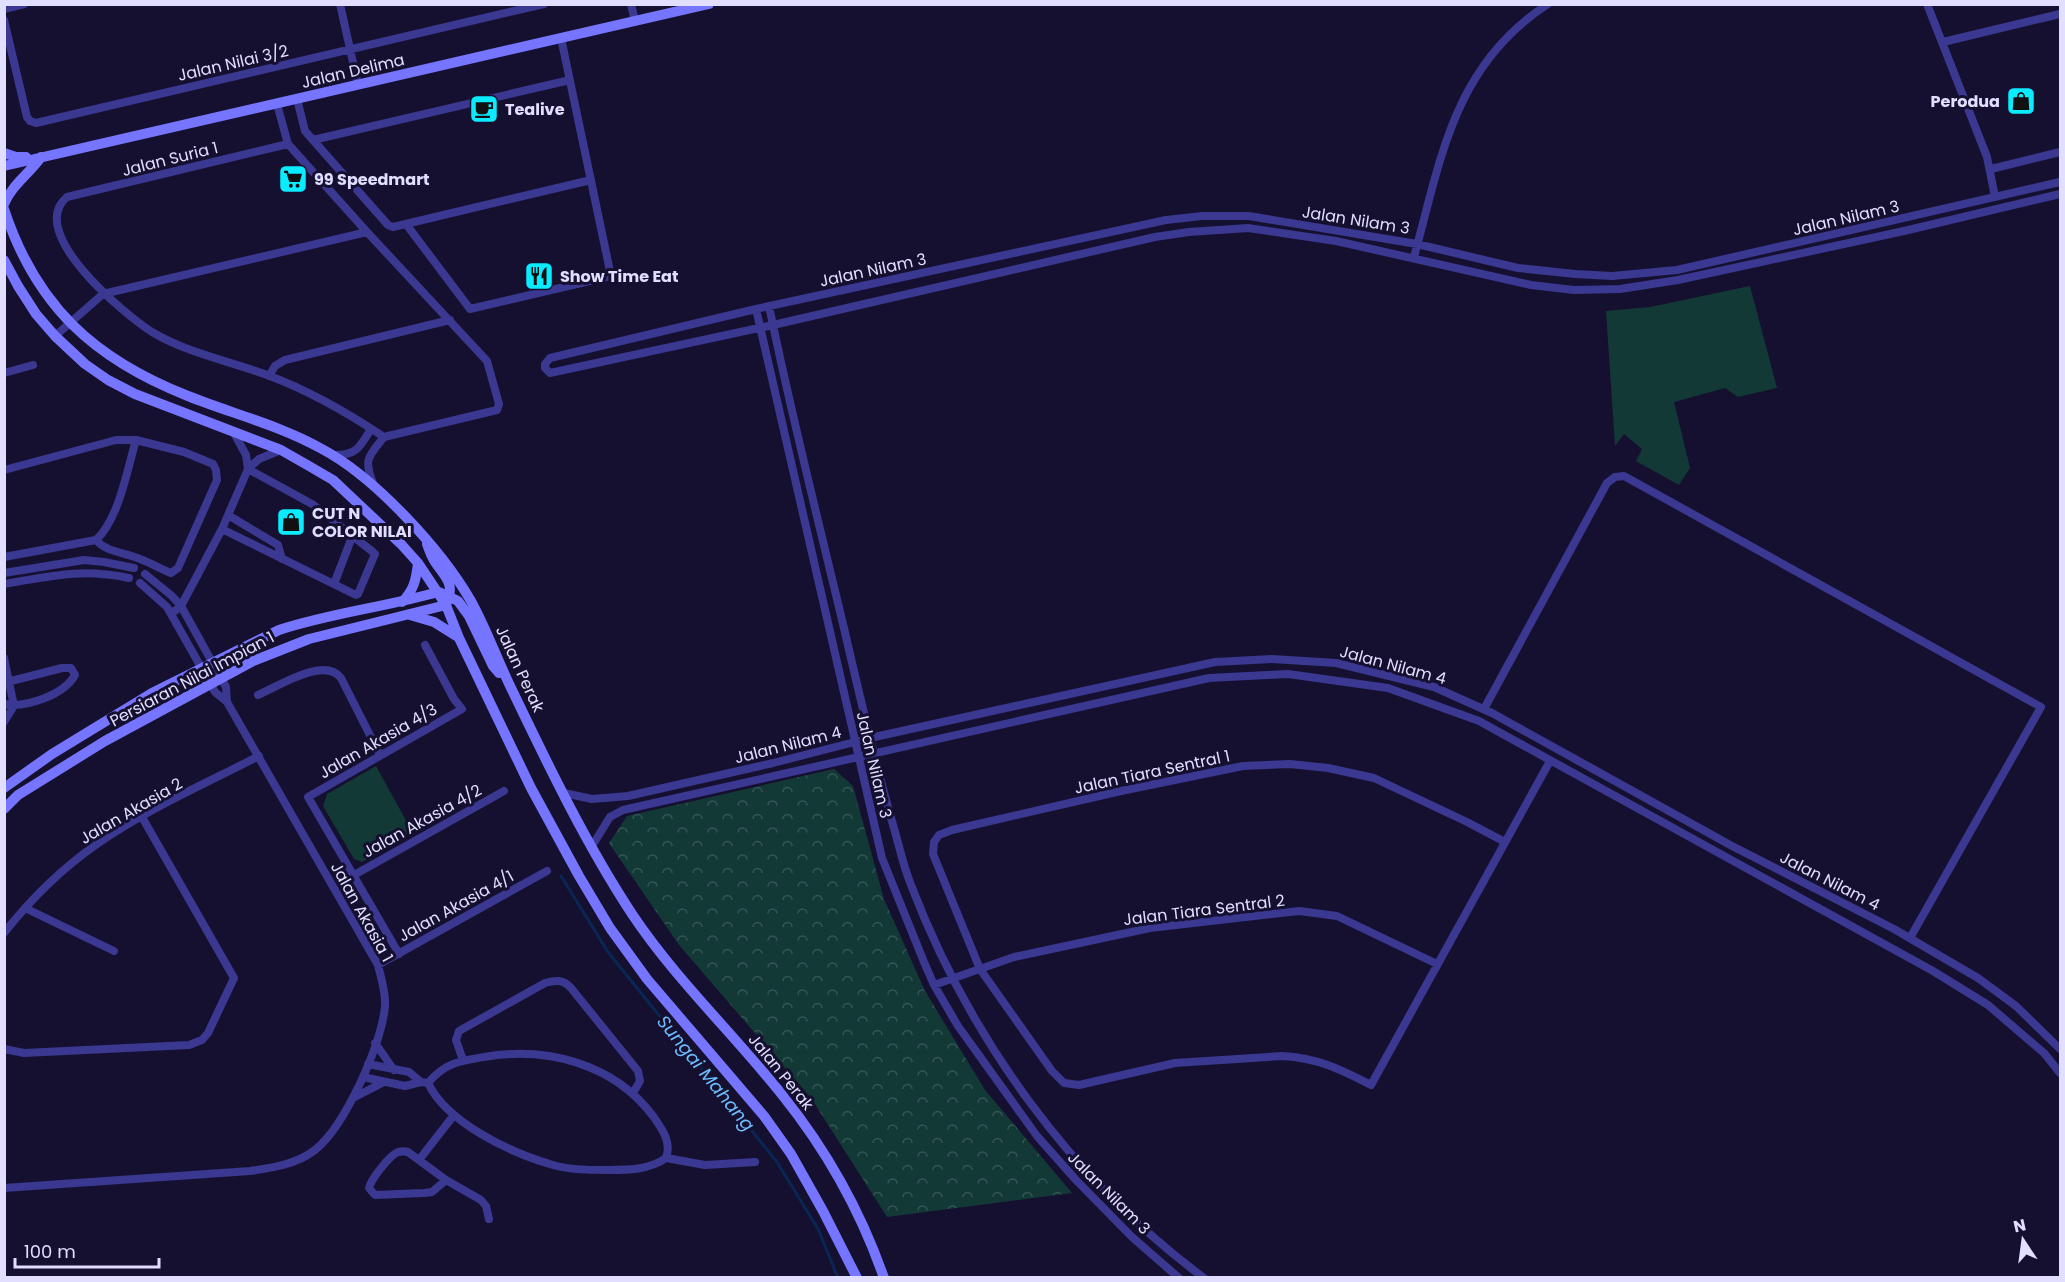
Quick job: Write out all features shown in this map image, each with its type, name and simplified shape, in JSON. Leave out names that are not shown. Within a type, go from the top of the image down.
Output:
[{"type":"main road","name":"Jalan Delima","points":[[4,166],[709,4]]},
{"type":"main road","points":[[4,153],[15,157],[41,157]]},
{"type":"main road","points":[[4,204],[14,188],[41,157]]},
{"type":"main road","name":"Jalan Perak","points":[[4,209],[14,238],[33,275],[52,303],[104,353],[144,377],[190,397],[290,433],[333,455],[374,488],[424,536],[446,562],[471,601],[511,689],[564,794],[632,914],[668,963],[770,1080],[822,1149],[865,1228],[884,1278]]},
{"type":"main road","points":[[4,260],[30,305],[55,336],[85,364],[108,380],[154,402],[281,450],[333,480],[418,563],[447,601],[459,638],[531,788],[605,920],[647,979],[764,1116],[791,1154],[824,1211],[857,1278]]},
{"type":"main road","points":[[424,536],[433,559],[449,583],[451,592],[447,601]]},
{"type":"main road","points":[[402,602],[409,596],[416,582],[418,563]]},
{"type":"main road","name":"Persiaran Nilai Impian 1","points":[[4,788],[52,754],[152,693],[279,630],[438,592]]},
{"type":"main road","points":[[447,601],[458,601],[469,616],[494,666],[511,689]]},
{"type":"main road","name":"Persiaran Nilai Impian 1","points":[[4,809],[18,795],[105,741],[216,681],[285,647],[333,632],[410,615],[447,601]]},
{"type":"main road","points":[[410,615],[434,622],[459,638]]},
{"type":"street","points":[[4,9],[24,4]]},
{"type":"street","points":[[340,4],[358,85]]},
{"type":"street","name":"Jalan Nilai 3/2","points":[[4,21],[27,117],[33,123],[544,4]]},
{"type":"street","points":[[631,4],[635,21]]},
{"type":"street","points":[[1414,257],[1447,136],[1461,101],[1485,63],[1510,34],[1548,4]]},
{"type":"street","points":[[1926,4],[1943,42],[1990,169],[1995,197]]},
{"type":"street","points":[[1943,42],[2061,14]]},
{"type":"street","points":[[406,224],[470,309],[611,276],[561,38]]},
{"type":"street","points":[[313,140],[570,80]]},
{"type":"street","points":[[297,99],[303,128],[388,225],[393,227],[591,180]]},
{"type":"street","points":[[277,104],[288,144],[488,361],[499,407],[497,410],[384,437],[368,457],[366,465],[374,488]]},
{"type":"street","name":"Jalan Suria 1","points":[[103,294],[66,249],[56,220],[59,204],[67,197],[288,144]]},
{"type":"street","points":[[1990,169],[2061,152]]},
{"type":"street","name":"Jalan Nilam 3","points":[[1179,1278],[1132,1237],[1037,1136],[957,1026],[934,985],[882,858],[756,309],[1166,220],[1202,216],[1249,216],[1417,244],[1518,268],[1612,276],[1677,270],[2061,182]]},
{"type":"street","name":"Jalan Nilam 3","points":[[1204,1278],[1164,1246],[1094,1180],[1042,1120],[997,1056],[952,979],[910,883],[873,753],[787,393],[773,325],[1155,237],[1190,232],[1248,228],[1336,241],[1531,285],[1574,290],[1620,289],[1689,278],[2061,194]]},
{"type":"street","points":[[55,336],[103,294],[367,232]]},
{"type":"street","points":[[103,294],[133,319],[175,344],[269,376],[323,401],[384,437]]},
{"type":"street","points":[[756,309],[550,358],[544,368],[550,373],[773,325],[769,306]]},
{"type":"street","points":[[269,376],[275,366],[285,360],[450,320]]},
{"type":"street","points":[[4,373],[33,365]]},
{"type":"street","points":[[333,455],[352,454],[371,429]]},
{"type":"street","points":[[234,433],[246,456],[248,469]]},
{"type":"street","points":[[4,470],[116,440],[136,440],[184,452],[213,465],[218,480],[178,568],[171,573],[138,558],[107,549],[96,540]]},
{"type":"street","points":[[4,557],[96,540],[108,525],[123,488],[136,440]]},
{"type":"street","points":[[172,614],[181,606],[222,529],[248,469],[259,459],[281,450]]},
{"type":"street","points":[[222,529],[358,594],[375,554],[312,504],[248,469]]},
{"type":"street","points":[[1484,709],[1607,483],[1615,477],[1624,476],[2041,707],[1910,938]]},
{"type":"street","points":[[228,515],[278,545],[282,559]]},
{"type":"street","points":[[334,584],[352,537]]},
{"type":"street","points":[[4,573],[84,560],[134,568]]},
{"type":"street","points":[[4,584],[84,572],[129,578]]},
{"type":"street","points":[[145,574],[181,606],[207,665]]},
{"type":"street","points":[[140,584],[167,607],[207,665]]},
{"type":"street","name":"Jalan Akasia 4/3","points":[[354,875],[308,797],[462,709],[454,699],[425,645]]},
{"type":"street","points":[[4,658],[11,681],[14,706],[4,722]]},
{"type":"street","name":"Jalan Nilam 4","points":[[564,794],[592,799],[628,796],[870,738],[1215,662],[1253,659],[1336,663],[1434,687],[1484,709],[1565,752],[1753,857],[1910,938],[1978,978],[2016,1006],[2061,1049]]},
{"type":"street","name":"Jalan Akasia 1","points":[[4,1188],[250,1171],[288,1163],[308,1154],[324,1141],[339,1121],[363,1077],[385,1006],[378,965],[227,702],[215,692],[216,681],[207,665]]},
{"type":"street","points":[[4,704],[14,706],[48,696],[70,682],[75,675],[71,668],[62,668],[11,681]]},
{"type":"street","points":[[258,695],[318,669],[335,671],[341,678],[380,755]]},
{"type":"street","name":"Jalan Nilam 4","points":[[592,846],[610,817],[623,810],[1209,678],[1288,674],[1388,687],[1479,721],[1933,971],[1988,1005],[2044,1053],[2061,1073]]},
{"type":"street","name":"Jalan Akasia 2","points":[[4,933],[25,908],[66,867],[98,843],[142,817],[259,756]]},
{"type":"street","points":[[1437,964],[1550,761]]},
{"type":"street","name":"Jalan Tiara Sentral 1","points":[[1437,964],[1371,1085],[1323,1062],[1282,1056],[1175,1064],[1079,1085],[1064,1083],[1052,1071],[980,969],[932,848],[936,838],[945,831],[1243,766],[1290,764],[1328,768],[1374,778],[1505,842]]},
{"type":"street","name":"Jalan Akasia 4/2","points":[[354,875],[504,791]]},
{"type":"street","points":[[4,1049],[24,1053],[189,1046],[198,1043],[208,1033],[234,978],[142,817]]},
{"type":"street","name":"Jalan Akasia 4/1","points":[[378,965],[547,871]]},
{"type":"street","points":[[354,875],[399,954]]},
{"type":"street","points":[[25,908],[114,951]]},
{"type":"street","name":"Jalan Tiara Sentral 2","points":[[934,985],[1014,957],[1150,928],[1299,911],[1337,916],[1437,964]]},
{"type":"street","points":[[463,1060],[456,1040],[459,1031],[546,983],[559,980],[571,988],[638,1071],[640,1081],[633,1094]]},
{"type":"street","points":[[375,1043],[394,1070]]},
{"type":"street","points":[[363,1077],[407,1086],[424,1082],[442,1068],[463,1060],[516,1052],[547,1054],[606,1074],[644,1103],[666,1137],[668,1146],[666,1158]]},
{"type":"street","points":[[368,1064],[411,1074],[424,1082],[438,1101],[454,1115],[483,1134],[523,1154],[555,1165],[618,1170],[652,1165],[666,1158],[705,1165],[755,1162]]},
{"type":"street","points":[[352,1099],[384,1082]]},
{"type":"street","points":[[419,1160],[454,1115]]},
{"type":"street","points":[[446,1180],[432,1192],[424,1193],[379,1195],[370,1191],[369,1188],[371,1181],[393,1155],[400,1151],[408,1152],[446,1180],[481,1200],[489,1219]]},
{"type":"green space","points":[[1750,286],[1777,388],[1738,397],[1725,388],[1674,402],[1690,468],[1679,485],[1636,461],[1642,449],[1624,434],[1615,446],[1606,311],[1650,307]]},
{"type":"green space","points":[[376,766],[413,833],[362,862],[354,859],[323,806],[327,794]]},
{"type":"green space","points":[[834,769],[853,786],[884,899],[925,991],[985,1090],[1072,1193],[887,1217],[811,1098],[679,945],[609,843],[627,816]]},
{"type":"waterway","name":"Sungai Mahang","points":[[561,876],[608,952],[777,1162],[818,1229],[838,1278]]},
{"type":"place","name":"Perodua","points":[[2021,101]]},
{"type":"place","name":"Tealive","points":[[484,109]]},
{"type":"place","name":"99 Speedmart","points":[[293,179]]},
{"type":"place","name":"Show Time Eat","points":[[539,276]]},
{"type":"place","name":"CUT N COLOR NILAI","points":[[291,522]]}]
